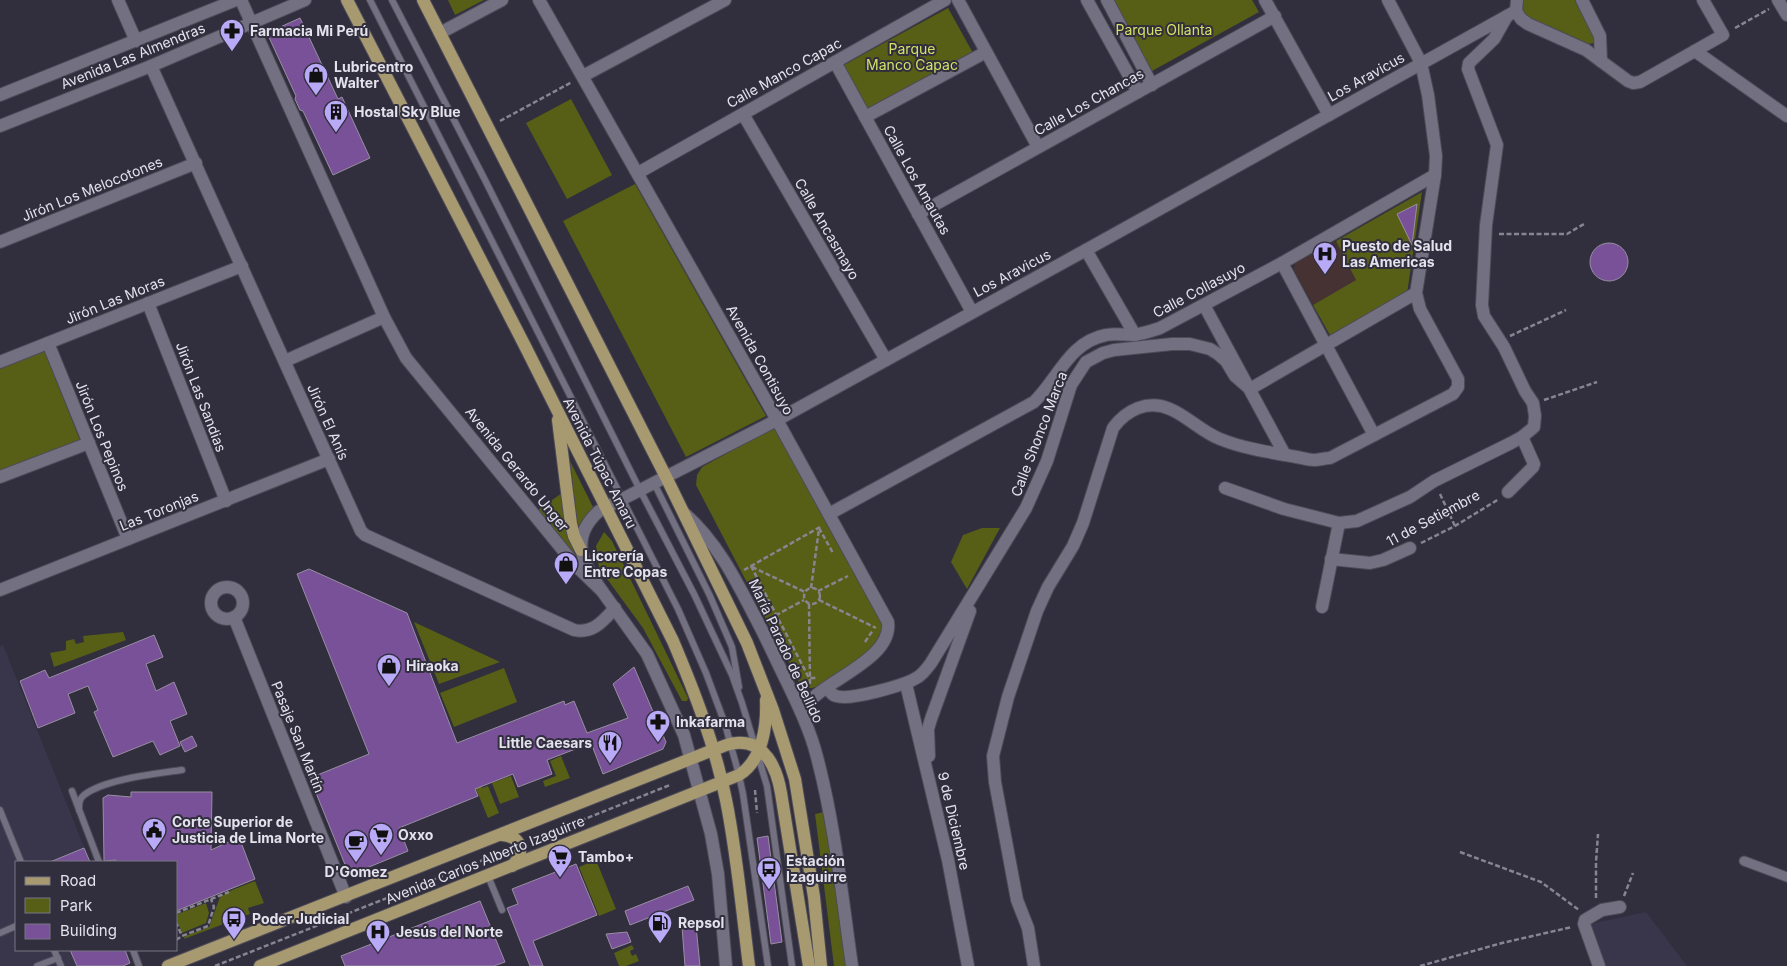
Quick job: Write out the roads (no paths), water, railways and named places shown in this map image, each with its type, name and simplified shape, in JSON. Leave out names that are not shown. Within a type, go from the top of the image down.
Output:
[{"type":"main road","name":"Avenida Túpac Amaru","points":[[347,0],[556,408],[673,641],[691,682],[714,750],[722,782],[734,846],[749,966]]},
{"type":"main road","points":[[423,0],[684,512],[747,642],[781,733],[797,789],[814,897],[821,966]]},
{"type":"main road","points":[[556,408],[571,524],[574,536],[581,550]]},
{"type":"main road","points":[[739,775],[751,765],[757,750],[766,719],[765,688]]},
{"type":"main road","points":[[731,744],[739,743],[757,750],[771,760],[779,783],[809,966]]},
{"type":"main road","name":"Avenida Carlos Alberto Izaguirre","points":[[168,966],[731,744]]},
{"type":"main road","name":"Avenida Carlos Alberto Izaguirre","points":[[260,966],[739,775]]},
{"type":"main road","points":[[502,835],[512,837],[520,845],[520,857],[512,866]]},
{"type":"street","points":[[118,0],[136,41]]},
{"type":"street","name":"Avenida Las Almendras","points":[[0,95],[236,0]]},
{"type":"street","name":"Avenida Gerardo Unger","points":[[242,0],[384,317],[406,358],[576,566],[602,591],[647,654],[684,735],[711,834],[718,874],[726,966]]},
{"type":"street","name":"Avenida Las Almendras","points":[[0,126],[151,66],[304,0]]},
{"type":"street","points":[[440,34],[502,0]]},
{"type":"street","name":"Avenida Contisuyo","points":[[539,0],[777,420],[888,622],[887,635],[877,649],[864,662],[828,688]]},
{"type":"street","points":[[583,76],[725,0]]},
{"type":"street","name":"Calle Manco Capac","points":[[638,173],[945,0]]},
{"type":"street","points":[[958,0],[1038,148]]},
{"type":"street","points":[[1087,0],[1138,92]]},
{"type":"street","points":[[1107,0],[1152,84]]},
{"type":"street","points":[[1266,0],[1329,115]]},
{"type":"street","points":[[1034,966],[1028,928],[1017,900],[995,782],[993,756],[1008,697],[1037,611],[1048,588],[1073,546],[1083,523],[1113,428],[1120,418],[1142,406],[1170,409],[1220,439],[1251,448],[1315,460],[1330,458],[1453,394],[1458,387],[1458,379],[1420,309],[1416,293],[1435,175],[1436,156],[1426,79],[1421,63],[1388,0]]},
{"type":"street","points":[[1582,0],[1600,36],[1601,61]]},
{"type":"street","points":[[1225,488],[1284,509],[1340,523],[1357,521],[1410,497],[1434,482],[1522,437],[1534,427],[1533,403],[1525,391],[1500,340],[1484,316],[1482,305],[1485,240],[1497,145],[1468,69],[1469,62],[1494,39],[1513,9],[1528,24],[1586,50],[1628,81],[1633,83],[1640,82],[1722,35],[1703,0]]},
{"type":"street","points":[[1779,2],[1787,15]]},
{"type":"street","name":"Los Aravicus","points":[[581,550],[582,537],[588,524],[595,514],[605,507],[777,420],[1329,115],[1513,9]]},
{"type":"street","name":"Calle Los Chancas","points":[[918,214],[1275,16]]},
{"type":"street","points":[[1695,51],[1787,116]]},
{"type":"street","points":[[865,117],[986,52]]},
{"type":"street","name":"Calle Los Amautas","points":[[835,62],[972,312]]},
{"type":"street","name":"Jirón El Anís","points":[[151,66],[361,531],[365,535],[574,630],[583,631],[596,627],[615,608]]},
{"type":"street","name":"Calle Ancasmayo","points":[[743,114],[886,360]]},
{"type":"street","name":"Jirón Los Melocotones","points":[[0,242],[196,163]]},
{"type":"street","name":"Calle Collasuyo","points":[[829,514],[1034,402],[1044,392],[1065,361],[1074,351],[1085,344],[1107,334],[1135,335],[1160,328],[1282,262],[1435,175]]},
{"type":"street","points":[[1086,250],[1135,335]]},
{"type":"street","points":[[1282,262],[1374,434]]},
{"type":"street","name":"Jirón Las Moras","points":[[0,362],[242,266]]},
{"type":"street","points":[[1250,389],[1416,293]]},
{"type":"street","name":"Jirón Las Sandias","points":[[148,303],[226,500]]},
{"type":"street","points":[[1204,305],[1285,455]]},
{"type":"street","points":[[285,361],[384,317]]},
{"type":"street","name":"Jirón Los Pepinos","points":[[48,343],[128,539]]},
{"type":"street","name":"Calle Shonco Marca","points":[[828,688],[834,695],[846,697],[906,684],[920,677],[931,664],[1010,538],[1038,485],[1071,385],[1086,362],[1104,352],[1114,350],[1190,344],[1210,349],[1218,354],[1226,361],[1235,376],[1250,389]]},
{"type":"street","points":[[1508,492],[1534,464],[1522,437]]},
{"type":"street","points":[[0,478],[88,443]]},
{"type":"street","name":"Las Toronjas","points":[[0,590],[329,459]]},
{"type":"street","name":"María Parado de Bellido","points":[[684,512],[720,552],[759,624],[801,712],[817,756],[831,825],[852,966]]},
{"type":"street","points":[[1322,607],[1340,523]]},
{"type":"street","name":"11 de Setiembre","points":[[1331,559],[1370,563],[1383,560],[1410,548]]},
{"type":"street","points":[[581,550],[588,570],[602,591]]},
{"type":"street","points":[[930,782],[928,745],[930,725],[980,585]]},
{"type":"street","name":"Pasaje San Martín","points":[[234,617],[346,896]]},
{"type":"street","name":"9 de Diciembre","points":[[906,684],[948,860],[968,966]]},
{"type":"street","points":[[801,712],[810,700],[828,688]]},
{"type":"street","points":[[1744,861],[1787,877]]},
{"type":"street","points":[[1599,966],[1590,917],[1620,907]]},
{"type":"lane","points":[[370,0],[695,644],[731,744],[744,794],[768,966]]},
{"type":"lane","points":[[392,0],[485,180],[717,641],[742,702],[767,786],[792,966]]},
{"type":"lane","points":[[654,483],[710,596],[732,648],[742,702]]},
{"type":"lane","points":[[79,810],[79,801],[82,796],[94,790],[127,778],[182,770]]},
{"type":"lane","points":[[72,791],[99,861]]},
{"type":"lane","points":[[0,810],[20,861]]},
{"type":"lane","points":[[488,876],[502,910]]},
{"type":"lane","points":[[0,933],[15,926]]},
{"type":"lane","points":[[54,951],[61,966]]},
{"type":"lane","points":[[133,951],[139,966]]},
{"type":"lane","points":[[37,966],[58,958]]},
{"type":"place","name":"Farmacia Mi Perú","points":[[232,52]]},
{"type":"place","name":"Lubricentro Walter","points":[[316,96]]},
{"type":"place","name":"Hostal Sky Blue","points":[[336,133]]},
{"type":"place","name":"Puesto de Salud Las Americas","points":[[1325,275]]},
{"type":"place","name":"Licorería Entre Copas","points":[[566,585]]},
{"type":"place","name":"Hiraoka","points":[[389,687]]},
{"type":"place","name":"Inkafarma","points":[[658,743]]},
{"type":"place","name":"Little Caesars","points":[[610,764]]},
{"type":"place","name":"Corte Superior de Justicia de Lima Norte","points":[[154,851]]},
{"type":"place","name":"Oxxo","points":[[381,856]]},
{"type":"place","name":"D'Gomez","points":[[356,863]]},
{"type":"place","name":"Tambo+","points":[[560,878]]},
{"type":"place","name":"Estación Izaguirre","points":[[769,890]]},
{"type":"place","name":"Poder Judicial","points":[[234,940]]},
{"type":"place","name":"Repsol","points":[[660,944]]},
{"type":"place","name":"Jesús del Norte","points":[[378,953]]},
{"type":"park label","name":"Parque Ollanta","points":[[1164,30]]},
{"type":"park label","name":"Parque Manco Capac","points":[[912,58]]}]
